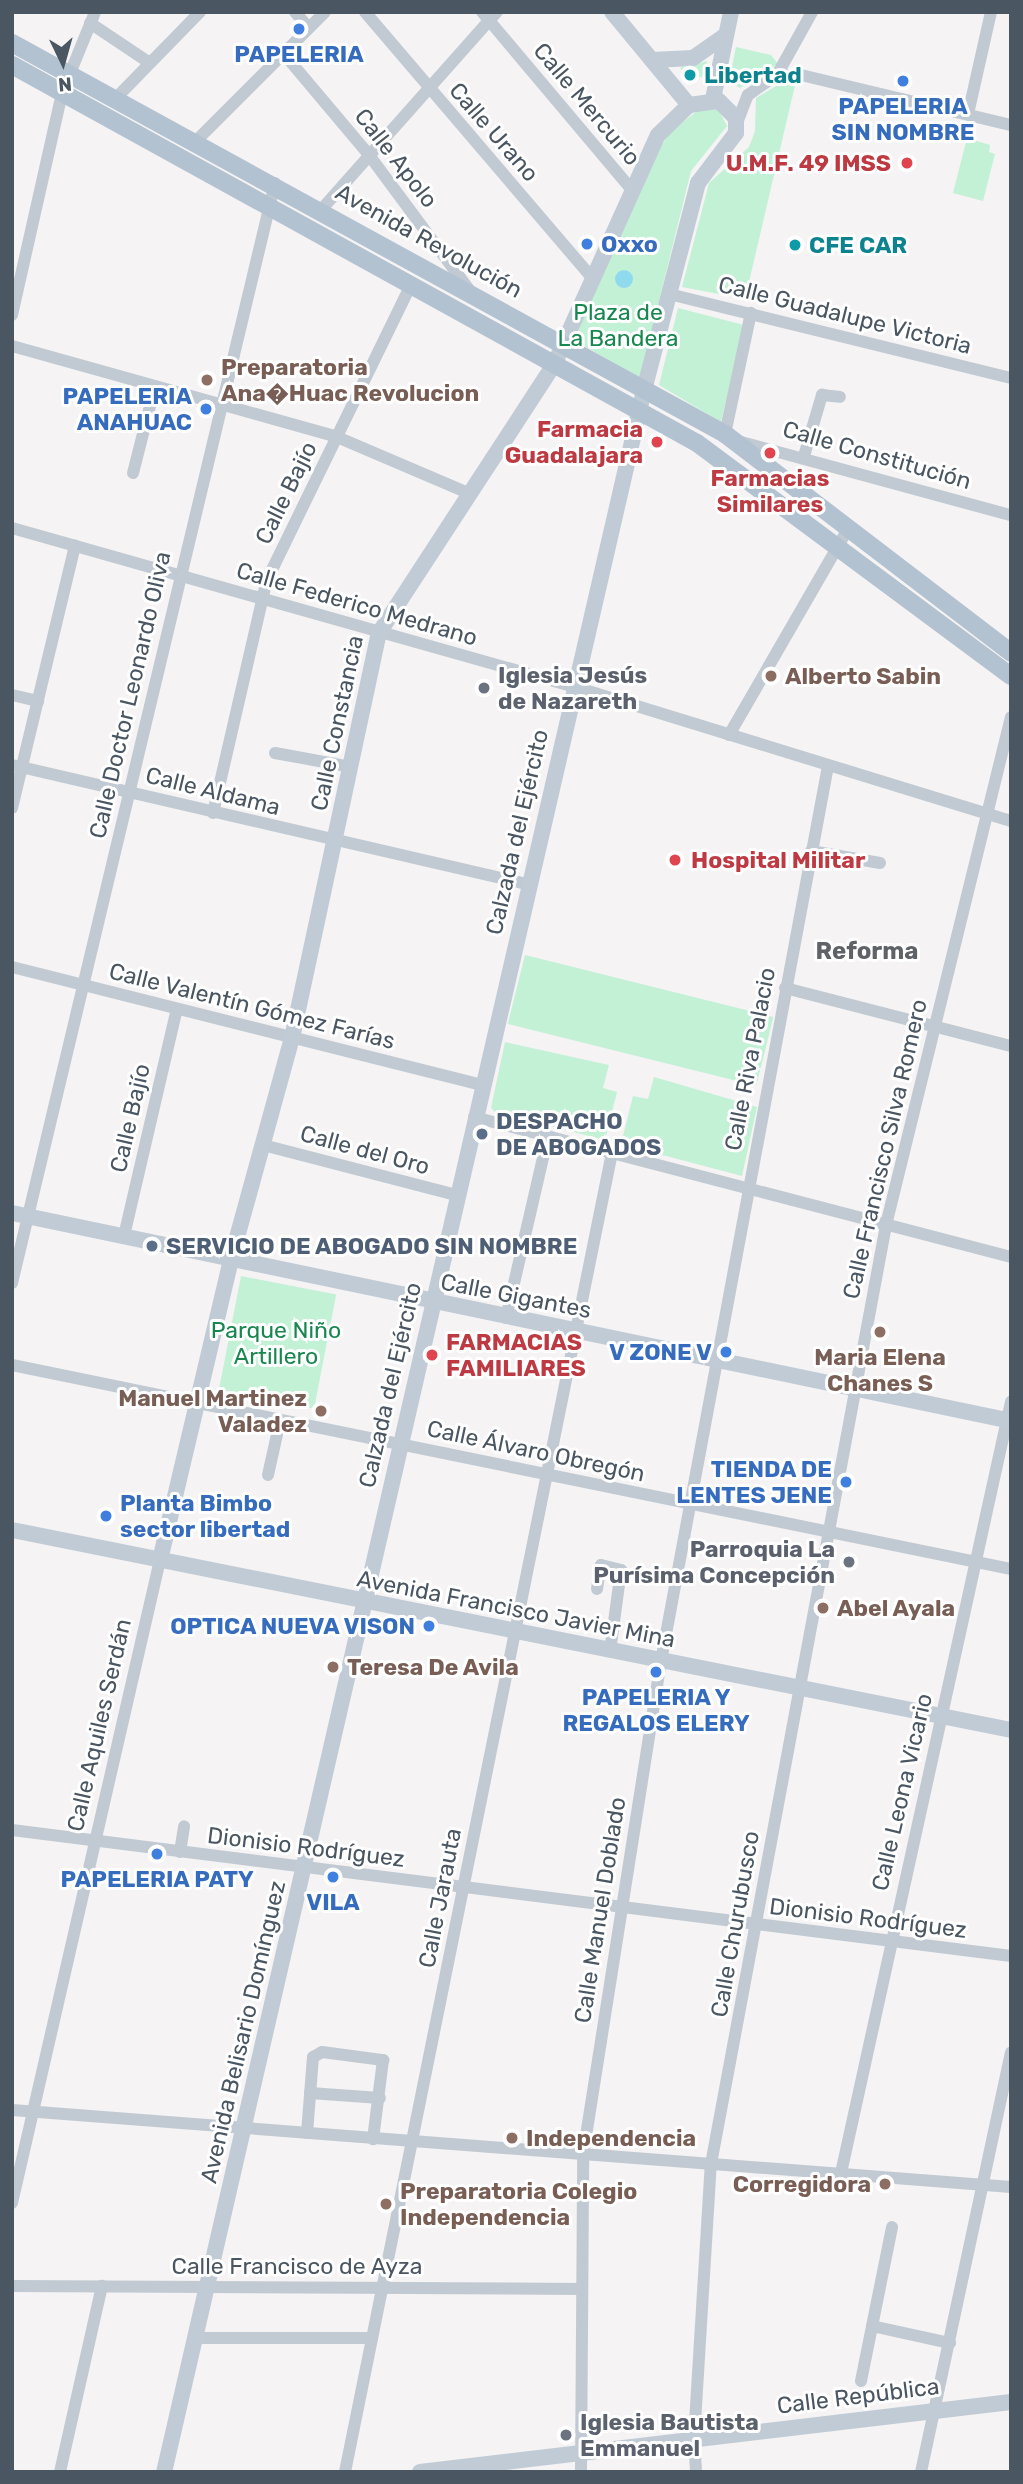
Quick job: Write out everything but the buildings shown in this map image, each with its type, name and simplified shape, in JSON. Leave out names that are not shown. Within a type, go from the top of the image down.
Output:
[{"type":"main road","points":[[612,12],[689,105],[713,99],[729,108],[737,123]]},
{"type":"main road","points":[[713,99],[731,12]]},
{"type":"main road","points":[[652,60],[693,58],[726,35]]},
{"type":"main road","name":"Avenida Revolución","points":[[12,43],[71,71],[275,183],[728,437],[847,531],[1011,653]]},
{"type":"main road","name":"Avenida Revolución","points":[[12,65],[639,411],[720,459],[1011,676]]},
{"type":"main road","name":"Calle Constancia","points":[[232,1257],[292,1038],[379,633],[554,365],[658,135],[689,105]]},
{"type":"main road","name":"Calzada del Ejército","points":[[363,1602],[527,884],[644,390],[698,183],[733,141],[737,123]]},
{"type":"main road","name":"Calle Gigantes","points":[[20,1215],[232,1257],[432,1303],[1009,1420]]},
{"type":"main road","name":"Calle Aquiles Serdán","points":[[160,1560],[232,1257]]},
{"type":"main road","name":"Avenida Francisco Javier Mina","points":[[12,1531],[1011,1730]]},
{"type":"main road","name":"Avenida Belisario Domínguez","points":[[164,2472],[209,2286],[363,1602]]},
{"type":"main road","name":"Calle República","points":[[420,2472],[459,2470],[935,2409],[1011,2402]]},
{"type":"street","points":[[117,97],[200,12]]},
{"type":"street","points":[[295,12],[309,28]]},
{"type":"street","points":[[197,141],[325,12]]},
{"type":"street","name":"Calle Urano","points":[[365,12],[593,279]]},
{"type":"street","points":[[737,123],[748,95],[777,75],[812,12]]},
{"type":"street","points":[[968,114],[991,12]]},
{"type":"street","points":[[321,209],[490,15]]},
{"type":"street","name":"Calle Mercurio","points":[[490,15],[632,190]]},
{"type":"street","points":[[12,316],[62,93],[93,18],[150,63]]},
{"type":"street","name":"Calle Apolo","points":[[284,54],[369,155],[470,292]]},
{"type":"street","points":[[777,75],[815,75],[1011,125]]},
{"type":"street","name":"Calle Doctor Leonardo Oliva","points":[[12,1283],[20,1215],[83,985],[275,183]]},
{"type":"street","name":"Calle Bajío","points":[[213,813],[261,598],[411,285]]},
{"type":"street","name":"Calle Guadalupe Victoria","points":[[669,294],[1011,377]]},
{"type":"street","points":[[728,437],[751,313]]},
{"type":"street","points":[[12,346],[337,437],[468,493]]},
{"type":"street","points":[[133,473],[155,387]]},
{"type":"street","points":[[804,456],[822,396],[840,397]]},
{"type":"street","name":"Calle Constitución","points":[[728,437],[1011,515]]},
{"type":"street","name":"Calle Federico Medrano","points":[[12,528],[575,687],[1011,821]]},
{"type":"street","points":[[729,735],[847,531]]},
{"type":"street","points":[[12,808],[17,766],[38,701],[75,545]]},
{"type":"street","points":[[12,695],[38,701]]},
{"type":"street","name":"Calle Francisco Silva Romero","points":[[854,1388],[886,1225],[1011,717]]},
{"type":"street","points":[[275,753],[351,767]]},
{"type":"street","name":"Calle Aldama","points":[[17,766],[334,842],[527,884]]},
{"type":"street","name":"Calle Riva Palacio","points":[[716,1360],[810,850],[828,766]]},
{"type":"street","points":[[810,850],[880,863]]},
{"type":"street","name":"Calle Valentín Gómez Farías","points":[[12,967],[481,1085]]},
{"type":"street","points":[[785,988],[1011,1046]]},
{"type":"street","name":"Calle Bajío","points":[[124,1236],[177,1009]]},
{"type":"street","points":[[474,1117],[1011,1257]]},
{"type":"street","points":[[506,1318],[548,1136]]},
{"type":"street","name":"Calle del Oro","points":[[263,1145],[456,1195]]},
{"type":"street","name":"Calle Jarauta","points":[[345,2472],[612,1153]]},
{"type":"street","name":"Calle Manuel Doblado","points":[[581,2472],[583,2155],[662,1661],[716,1360]]},
{"type":"street","name":"Calle Álvaro Obregón","points":[[12,1366],[1011,1569]]},
{"type":"street","name":"Calle Churubusco","points":[[696,2472],[694,2440],[711,2164],[757,1926],[854,1388]]},
{"type":"street","name":"Calle Leona Vicario","points":[[841,2173],[1011,1402]]},
{"type":"street","points":[[268,1475],[280,1421]]},
{"type":"street","name":"Calle Aquiles Serdán","points":[[12,2203],[160,1560]]},
{"type":"street","points":[[597,1589],[601,1565],[621,1570],[610,1650]]},
{"type":"street","points":[[180,1852],[184,1826]]},
{"type":"street","name":"Dionisio Rodríguez","points":[[12,1830],[621,1909],[1011,1956]]},
{"type":"street","points":[[307,2133],[316,2052],[383,2060],[373,2139]]},
{"type":"street","points":[[921,2472],[1011,2053]]},
{"type":"street","points":[[310,2093],[380,2098]]},
{"type":"street","points":[[12,2110],[1011,2188]]},
{"type":"street","points":[[861,2381],[892,2227]]},
{"type":"street","name":"Calle Francisco de Ayza","points":[[12,2286],[582,2289]]},
{"type":"street","points":[[60,2472],[102,2286]]},
{"type":"street","points":[[872,2326],[950,2343]]},
{"type":"street","points":[[195,2338],[372,2338]]},
{"type":"green space","points":[[736,47],[771,55],[778,64],[740,88],[729,81]]},
{"type":"green space","points":[[707,61],[704,76],[691,80],[680,68]]},
{"type":"green space","name":"Plaza de La Bandera","points":[[796,81],[745,299],[682,287],[709,183],[749,147],[755,131],[756,98],[778,85]]},
{"type":"green space","name":"Plaza de La Bandera","points":[[701,108],[718,109],[727,126],[691,171],[640,378],[574,340],[657,152],[671,131]]},
{"type":"green space","points":[[967,138],[990,145],[989,152],[995,154],[983,201],[953,193]]},
{"type":"green space","name":"Plaza de La Bandera","points":[[678,308],[744,325],[721,422],[659,385]]},
{"type":"green space","points":[[525,955],[773,1017],[756,1086],[508,1024]]},
{"type":"green space","points":[[505,1042],[609,1065],[603,1088],[617,1092],[605,1140],[495,1112],[491,1108]]},
{"type":"green space","points":[[654,1077],[757,1107],[742,1176],[621,1144],[633,1096],[648,1099]]},
{"type":"green space","name":"Parque Niño Artillero","points":[[241,1276],[336,1295],[314,1408],[219,1390]]},
{"type":"water","points":[[624,270],[630,273],[633,279],[630,285],[624,288],[618,285],[615,279],[618,273]]},
{"type":"place","name":"PAPELERIA","points":[[299,29]]},
{"type":"place","name":"Libertad","points":[[690,75]]},
{"type":"place","name":"PAPELERIA SIN NOMBRE","points":[[903,81]]},
{"type":"place","name":"U.M.F. 49 IMSS","points":[[907,163]]},
{"type":"place","name":"Oxxo","points":[[587,244]]},
{"type":"place","name":"CFE CAR","points":[[795,245]]},
{"type":"place","name":"Preparatoria Ana�Huac Revolucion","points":[[207,380]]},
{"type":"place","name":"PAPELERIA ANAHUAC","points":[[206,409]]},
{"type":"place","name":"Farmacia Guadalajara","points":[[657,442]]},
{"type":"place","name":"Farmacias Similares","points":[[770,453]]},
{"type":"place","name":"Alberto Sabin","points":[[771,676]]},
{"type":"place","name":"Iglesia Jesús de Nazareth","points":[[484,688]]},
{"type":"place","name":"Hospital Militar","points":[[675,860]]},
{"type":"place","name":"DESPACHO DE ABOGADOS","points":[[482,1134]]},
{"type":"place","name":"SERVICIO DE ABOGADO SIN NOMBRE","points":[[152,1246]]},
{"type":"place","name":"Maria Elena Chanes S","points":[[880,1332]]},
{"type":"place","name":"V ZONE V","points":[[726,1352]]},
{"type":"place","name":"FARMACIAS FAMILIARES","points":[[432,1355]]},
{"type":"place","name":"Manuel Martinez Valadez","points":[[321,1411]]},
{"type":"place","name":"TIENDA DE LENTES JENE","points":[[846,1482]]},
{"type":"place","name":"Planta Bimbo sector libertad","points":[[106,1516]]},
{"type":"place","name":"Parroquia La Purísima Concepción","points":[[849,1562]]},
{"type":"place","name":"Abel Ayala","points":[[823,1608]]},
{"type":"place","name":"OPTICA NUEVA VISON","points":[[429,1626]]},
{"type":"place","name":"Teresa De Avila","points":[[333,1667]]},
{"type":"place","name":"PAPELERIA Y REGALOS ELERY","points":[[656,1672]]},
{"type":"place","name":"PAPELERIA PATY","points":[[157,1854]]},
{"type":"place","name":"VILA","points":[[333,1877]]},
{"type":"place","name":"Independencia","points":[[512,2138]]},
{"type":"place","name":"Corregidora","points":[[885,2184]]},
{"type":"place","name":"Preparatoria Colegio Independencia","points":[[386,2204]]},
{"type":"place","name":"Iglesia Bautista Emmanuel","points":[[566,2435]]},
{"type":"district","name":"Reforma","points":[[867,952]]}]
